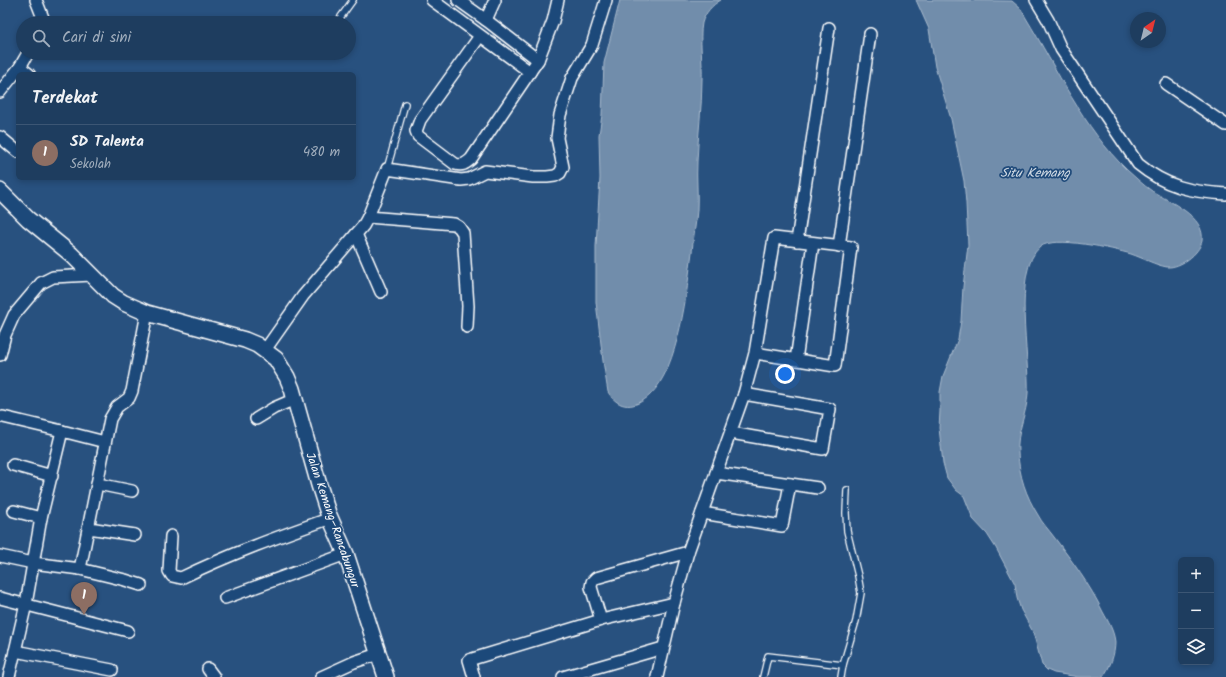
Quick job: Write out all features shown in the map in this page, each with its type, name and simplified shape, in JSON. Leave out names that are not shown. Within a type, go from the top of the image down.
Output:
[{"type":"street","points":[[36,0],[42,16]]},
{"type":"street","points":[[432,0],[530,72]]},
{"type":"street","points":[[458,0],[538,60]]},
{"type":"street","points":[[486,20],[496,0]]},
{"type":"street","points":[[480,36],[420,120],[416,131],[418,136],[455,164],[460,166],[471,159],[538,60],[553,21],[558,0]]},
{"type":"street","points":[[265,350],[303,296],[356,234],[368,217],[387,169],[461,180],[469,180],[485,171],[533,177],[554,176],[560,173],[563,167],[557,138],[560,115],[572,78],[592,45],[606,0]]},
{"type":"street","points":[[1036,0],[1048,20],[1060,49],[1138,164],[1154,175],[1184,189],[1226,194]]},
{"type":"street","points":[[797,240],[829,28]]},
{"type":"street","points":[[839,246],[870,34]]},
{"type":"street","points":[[0,92],[24,60]]},
{"type":"street","points":[[20,67],[26,72]]},
{"type":"street","points":[[1166,84],[1226,125]]},
{"type":"street","points":[[0,137],[16,150]]},
{"type":"street","name":"Jalan Kemang–Rancabungur","points":[[0,191],[28,219],[70,254],[113,296],[124,304],[147,313],[245,340],[265,350],[276,359],[287,377],[295,399],[328,513],[346,554],[386,677]]},
{"type":"street","points":[[368,217],[454,224],[459,227],[462,233],[468,306],[467,327]]},
{"type":"street","points":[[356,234],[381,292]]},
{"type":"street","points":[[657,677],[674,602],[688,552],[731,433],[744,394],[755,353],[774,238],[851,248],[835,366],[755,353]]},
{"type":"street","points":[[796,360],[814,243]]},
{"type":"street","points":[[0,355],[5,334],[14,315],[41,283],[53,277],[92,275]]},
{"type":"street","points":[[80,569],[110,419],[117,407],[130,398],[147,313]]},
{"type":"street","points":[[731,433],[823,449],[830,409],[744,394]]},
{"type":"street","points":[[256,420],[274,408],[295,399]]},
{"type":"street","points":[[3,417],[105,442]]},
{"type":"street","points":[[9,677],[26,604],[42,518],[62,431]]},
{"type":"street","points":[[13,465],[52,476]]},
{"type":"street","points":[[716,473],[818,488]]},
{"type":"street","points":[[98,484],[132,491]]},
{"type":"street","points":[[702,513],[782,526],[790,484]]},
{"type":"street","points":[[14,511],[42,518]]},
{"type":"street","points":[[171,536],[169,571],[172,576],[182,578],[213,562],[331,518]]},
{"type":"street","points":[[89,528],[135,535]]},
{"type":"street","points":[[601,620],[592,587],[592,582],[596,578],[688,552]]},
{"type":"street","points":[[225,598],[346,554]]},
{"type":"street","points":[[0,556],[33,563],[80,569],[141,585]]},
{"type":"street","points":[[0,598],[128,631]]},
{"type":"street","points":[[474,677],[469,660],[601,620],[674,602]]},
{"type":"street","points":[[563,677],[663,648]]},
{"type":"street","points":[[15,651],[112,670]]},
{"type":"street","points":[[321,677],[354,662],[378,654]]},
{"type":"lane","points":[[341,16],[353,0]]},
{"type":"lane","points":[[387,169],[405,104]]},
{"type":"lane","points":[[841,677],[856,621],[861,593],[847,530],[847,490]]},
{"type":"lane","points":[[763,677],[768,656],[843,665]]},
{"type":"water","points":[[620,0],[721,0],[707,13],[703,19],[701,29],[702,90],[697,168],[697,210],[680,328],[675,348],[660,383],[644,400],[628,406],[617,402],[608,392],[596,302],[596,246],[600,178],[599,135],[602,115],[604,63]]},
{"type":"water","name":"Situ Kemang","points":[[916,0],[1012,1],[1021,9],[1084,117],[1111,154],[1145,186],[1176,205],[1192,217],[1202,232],[1202,241],[1197,251],[1183,263],[1172,267],[1162,266],[1131,254],[1112,249],[1084,244],[1058,242],[1040,247],[1032,259],[1027,275],[1024,295],[1024,316],[1028,393],[1018,445],[1020,469],[1027,493],[1041,521],[1087,583],[1112,630],[1115,642],[1114,652],[1110,665],[1103,677],[1079,677],[1054,673],[1047,670],[1042,665],[1033,632],[1021,610],[1017,598],[1015,584],[987,534],[973,519],[964,496],[956,490],[947,478],[943,463],[939,428],[940,392],[943,376],[958,339],[961,321],[968,245],[966,203],[964,181],[951,119],[935,67],[929,29]]},
{"type":"place","name":"SD Talenta","points":[[84,615]]}]
